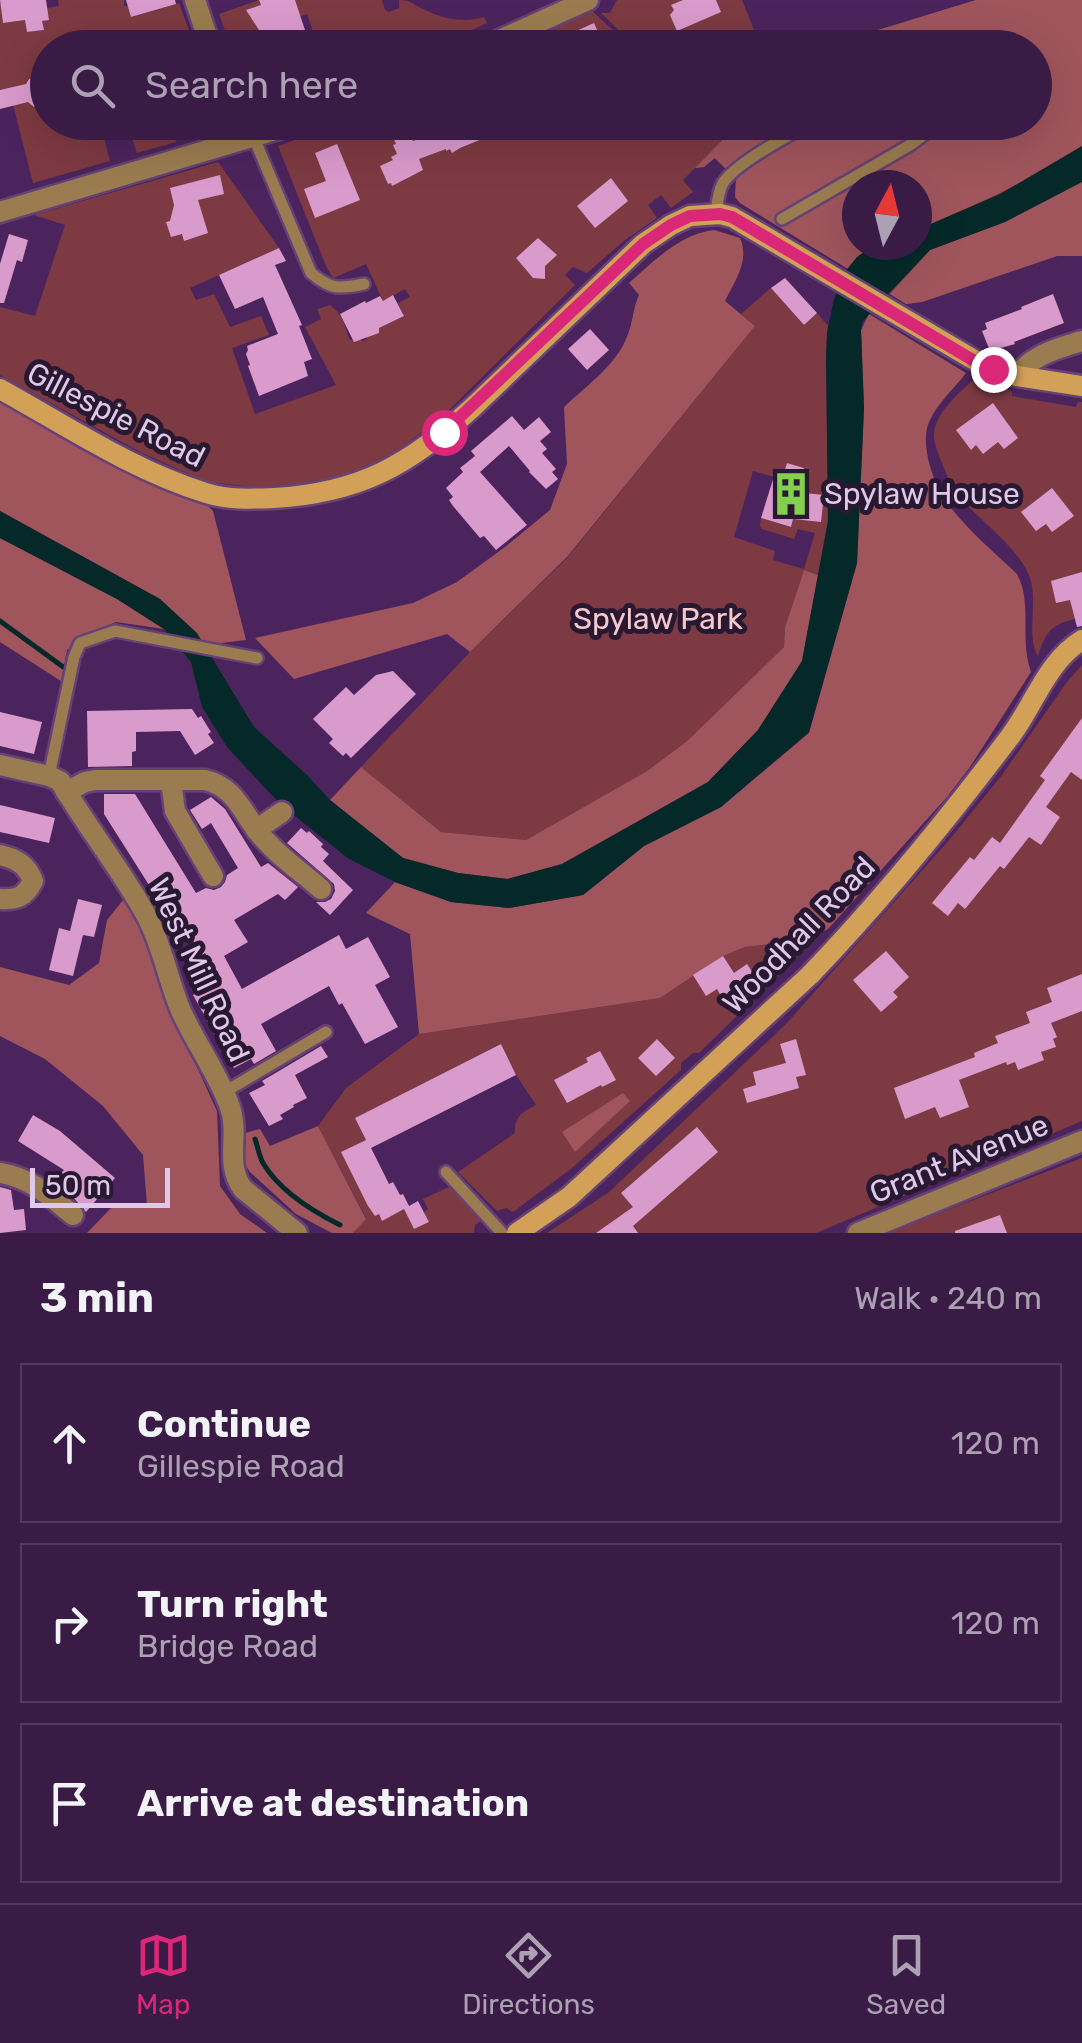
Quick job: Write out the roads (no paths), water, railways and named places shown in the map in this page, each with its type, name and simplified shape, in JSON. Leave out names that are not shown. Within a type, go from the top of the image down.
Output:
[{"type":"main road","points":[[711,214],[732,217],[976,362],[1016,376],[1082,386]]},
{"type":"main road","name":"Gillespie Road","points":[[0,390],[118,456],[205,493],[245,499],[328,492],[386,472],[414,456],[643,244],[685,217],[711,214]]},
{"type":"main road","name":"Woodhall Road","points":[[516,1233],[568,1197],[833,952],[976,781],[1021,722],[1060,658],[1082,640]]},
{"type":"street","points":[[195,0],[205,30]]},
{"type":"street","points":[[522,30],[588,0]]},
{"type":"street","points":[[0,212],[226,140]]},
{"type":"street","points":[[1016,376],[1038,357],[1082,341]]},
{"type":"street","points":[[0,765],[49,776]]},
{"type":"street","name":"West Mill Road","points":[[49,776],[60,781],[148,918],[181,1010],[234,1120],[236,1181],[298,1233]]},
{"type":"street","points":[[66,792],[96,780],[206,780],[220,784],[232,794],[268,844],[321,889]]},
{"type":"street","points":[[172,781],[175,811],[213,876]]},
{"type":"street","points":[[256,830],[282,812]]},
{"type":"street","points":[[0,855],[22,863],[33,882],[16,900],[0,898]]},
{"type":"street","name":"Grant Avenue","points":[[858,1233],[1082,1141]]},
{"type":"street","points":[[0,1173],[23,1179],[60,1212]]},
{"type":"lane","points":[[248,140],[310,272],[340,289],[364,284]]},
{"type":"lane","points":[[711,214],[721,188],[734,172],[782,140]]},
{"type":"lane","points":[[782,219],[917,140]]},
{"type":"lane","points":[[49,776],[80,643],[115,631],[257,658]]},
{"type":"lane","points":[[223,1093],[326,1032]]},
{"type":"lane","points":[[446,1172],[502,1233]]},
{"type":"waterway","points":[[0,621],[66,669]]},
{"type":"waterway","points":[[255,1139],[263,1163],[278,1182],[340,1225]]},
{"type":"place","name":"Spylaw House","points":[[791,494]]},
{"type":"park label","name":"Spylaw Park","points":[[658,619]]}]
